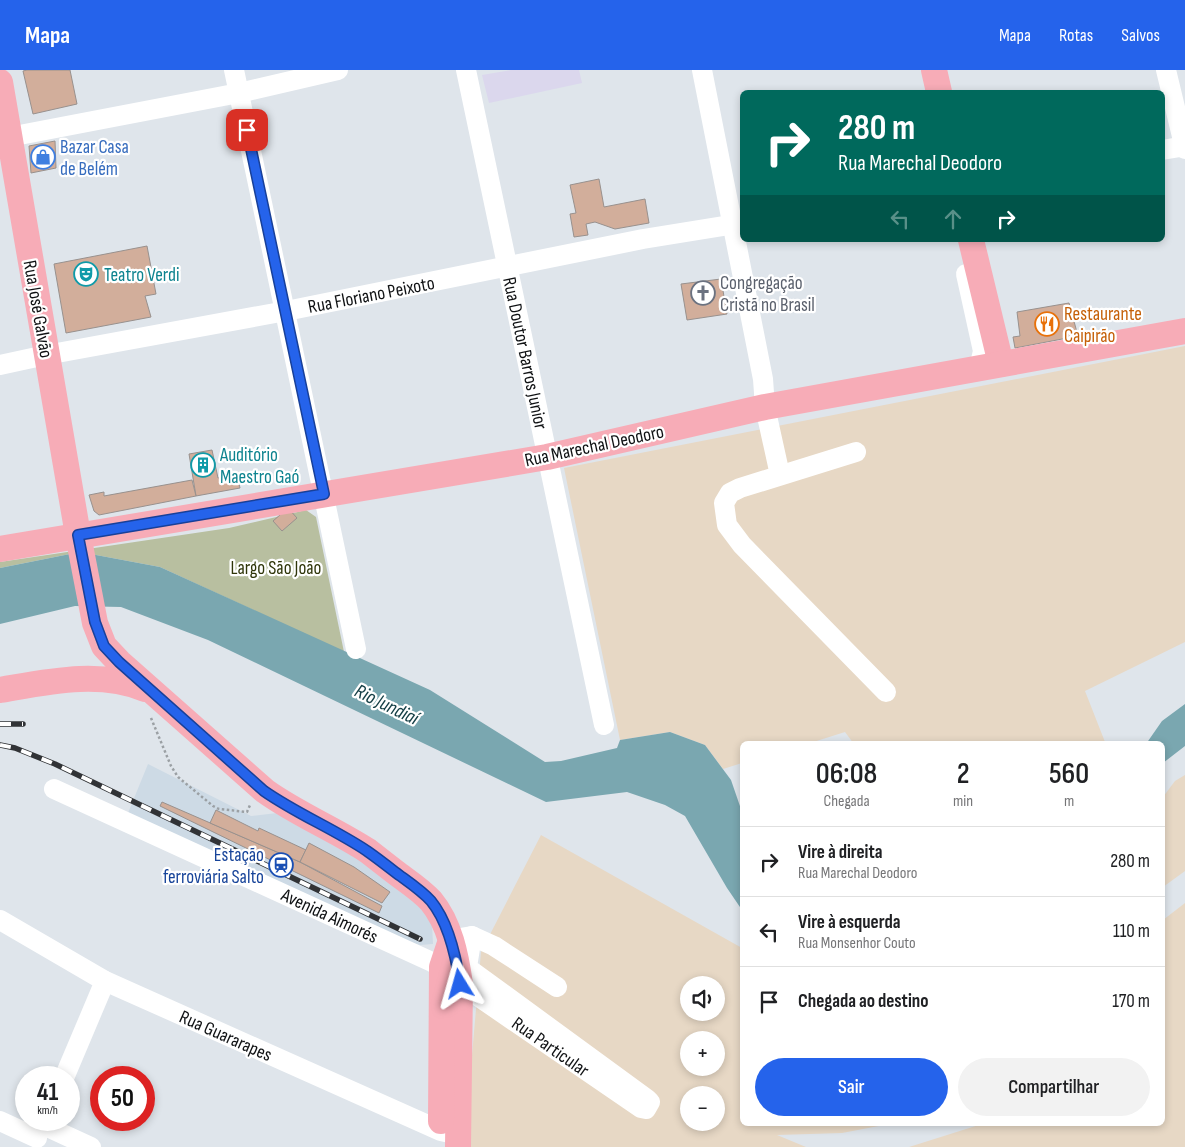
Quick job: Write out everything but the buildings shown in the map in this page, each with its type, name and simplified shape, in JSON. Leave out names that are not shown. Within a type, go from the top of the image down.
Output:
[{"type":"main road","points":[[934,70],[939,90]]},
{"type":"main road","name":"Rua José Galvão","points":[[0,82],[79,540],[100,634]]},
{"type":"main road","points":[[971,242],[990,366]]},
{"type":"main road","name":"Rua Marechal Deodoro","points":[[0,549],[79,540],[324,494],[547,457],[765,407],[1185,330]]},
{"type":"main road","points":[[86,678],[100,659],[100,634]]},
{"type":"main road","points":[[100,634],[151,705]]},
{"type":"main road","points":[[0,690],[86,678],[114,680],[135,685],[151,705],[264,791],[367,851],[430,900],[462,938],[451,975],[449,1140]]},
{"type":"street","points":[[234,70],[356,650]]},
{"type":"street","points":[[9,137],[239,93],[338,70]]},
{"type":"street","name":"Rua Doutor Barros Junior","points":[[466,70],[604,725]]},
{"type":"street","points":[[702,70],[740,235]]},
{"type":"street","points":[[921,70],[926,90]]},
{"type":"street","points":[[1165,150],[1185,147],[1166,70]]},
{"type":"street","name":"Rua Floriano Peixoto","points":[[0,365],[286,311],[644,239],[738,223]]},
{"type":"street","points":[[741,242],[763,379],[765,407],[780,475]]},
{"type":"street","points":[[959,242],[983,351],[990,366]]},
{"type":"street","points":[[856,452],[740,488],[730,492],[724,503],[727,525],[742,544],[886,692]]},
{"type":"street","name":"Avenida Aimorés","points":[[54,789],[451,975]]},
{"type":"street","name":"Rua Guararapes","points":[[0,920],[105,981],[449,1140]]},
{"type":"street","points":[[462,938],[494,946],[557,987]]},
{"type":"street","name":"Rua Particular","points":[[451,975],[641,1108],[646,1109],[650,1105],[647,1099],[469,970],[462,938]]},
{"type":"street","points":[[69,1066],[105,981]]},
{"type":"street","points":[[0,1121],[91,1147]]},
{"type":"path","points":[[151,705],[171,766],[178,777],[219,809],[247,812],[250,804]]},
{"type":"shaded area","points":[[511,70],[579,70],[582,83],[489,103],[482,75]]},
{"type":"shaded area","points":[[1185,346],[1185,642],[1085,691],[1105,741],[852,741],[845,732],[816,741],[740,741],[740,764],[723,769],[705,745],[670,732],[620,740],[564,468]]},
{"type":"shaded area","points":[[148,764],[251,816],[277,813],[367,862],[417,901],[432,924],[433,944],[420,945],[375,931],[128,813]]},
{"type":"shaded area","points":[[1185,775],[1185,871],[1165,886],[1165,794],[1175,781]]},
{"type":"shaded area","points":[[541,835],[740,947],[740,1126],[879,1126],[842,1133],[777,1135],[806,1147],[464,1147],[481,952]]},
{"type":"shaded area","points":[[1185,903],[1185,1147],[909,1147],[976,1126],[1165,1126],[1165,918]]},
{"type":"green space","name":"Largo São João","points":[[306,510],[316,517],[344,652],[160,567],[80,552],[0,568],[0,562],[229,528]]},
{"type":"water","name":"Rio Jundiaí","points":[[80,552],[160,567],[430,690],[545,762],[561,761],[617,748],[620,740],[670,732],[705,745],[731,780],[740,806],[740,907],[685,816],[665,805],[627,792],[546,802],[208,640],[121,607],[75,606],[0,624],[0,568]]},
{"type":"water","points":[[1185,704],[1185,746],[1165,761],[1165,741],[1148,741],[1162,721]]},
{"type":"railway","points":[[0,724],[23,724]]},
{"type":"railway","points":[[0,745],[15,748],[55,764],[420,939]]},
{"type":"place","name":"Bazar Casa de Belém","points":[[43,157]]},
{"type":"place","name":"Teatro Verdi","points":[[86,274]]},
{"type":"place","name":"Congregação Cristã no Brasil","points":[[703,293]]},
{"type":"place","name":"Restaurante Caipirão","points":[[1047,324]]},
{"type":"place","name":"Auditório Maestro Gaó","points":[[203,465]]},
{"type":"place","name":"Estação ferroviária Salto","points":[[281,865]]},
{"type":"route","points":[[247,130],[324,494],[78,535],[95,622],[104,646],[119,662],[264,791],[367,851],[430,900],[438,911],[451,940],[460,984]]}]
